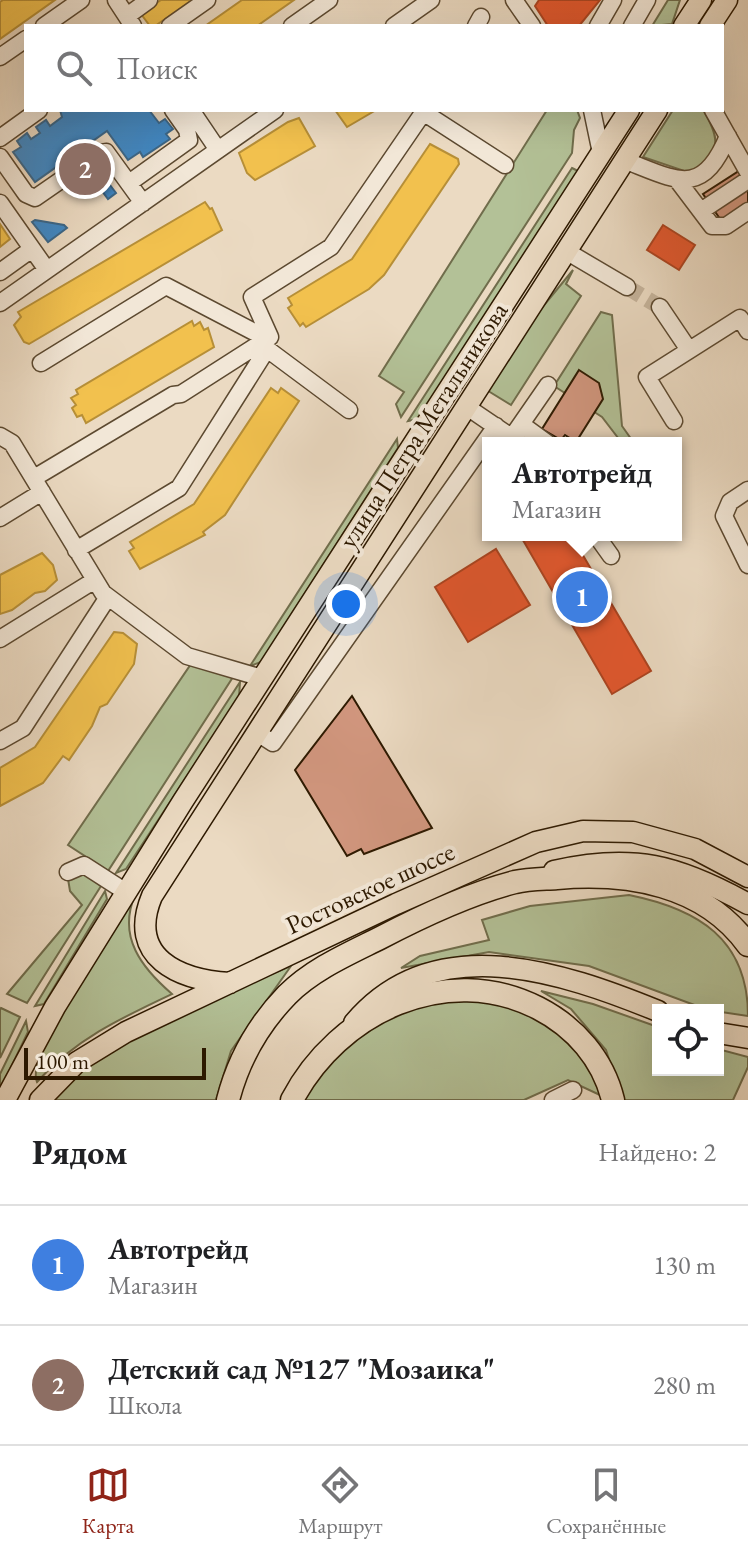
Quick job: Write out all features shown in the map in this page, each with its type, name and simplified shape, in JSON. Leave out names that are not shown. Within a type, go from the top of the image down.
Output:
[{"type":"highway","points":[[228,1100],[240,1065],[257,1034],[288,994],[312,975],[410,922],[518,881],[592,875],[655,884],[676,890],[719,914],[748,945]]},
{"type":"highway","points":[[292,1100],[309,1071],[346,1033],[400,1002],[435,992],[470,989],[506,994],[555,1017],[574,1033],[594,1057],[613,1100]]},
{"type":"main road","points":[[685,24],[701,0]]},
{"type":"main road","points":[[711,24],[727,0]]},
{"type":"main road","name":"улица Петра Метальникова","points":[[5,1100],[55,1007],[183,801],[628,112]]},
{"type":"main road","name":"улица Петра Метальникова","points":[[230,983],[190,978],[163,964],[146,931],[146,909],[152,896],[656,112]]},
{"type":"main road","points":[[183,801],[195,813],[207,808]]},
{"type":"main road","name":"Ростовское шоссе","points":[[40,1100],[77,1062],[99,1047],[505,854],[566,834],[603,831],[657,837],[695,849],[748,877]]},
{"type":"main road","points":[[518,881],[584,865],[642,862],[689,874],[748,904]]},
{"type":"main road","points":[[346,1033],[368,1007],[406,984],[442,971],[481,966],[548,972],[652,1009]]},
{"type":"main road","points":[[724,1034],[748,1038]]},
{"type":"street","points":[[47,24],[81,0]]},
{"type":"street","points":[[116,0],[130,21],[149,0]]},
{"type":"street","points":[[173,24],[207,0]]},
{"type":"street","points":[[295,24],[329,0]]},
{"type":"street","points":[[397,24],[431,0]]},
{"type":"street","points":[[514,0],[531,24]]},
{"type":"street","points":[[599,24],[613,0]]},
{"type":"street","points":[[633,24],[647,0]]},
{"type":"street","points":[[0,57],[24,40]]},
{"type":"street","points":[[0,138],[36,112]]},
{"type":"street","points":[[129,183],[189,140],[187,130],[174,112]]},
{"type":"street","points":[[192,112],[218,150]]},
{"type":"street","points":[[0,303],[272,112]]},
{"type":"street","points":[[76,550],[179,488],[270,337],[252,297],[331,247],[423,112]]},
{"type":"street","points":[[426,112],[505,165]]},
{"type":"street","points":[[592,112],[601,153]]},
{"type":"street","points":[[714,112],[748,172]]},
{"type":"street","points":[[624,160],[678,181],[693,181],[716,164],[728,136]]},
{"type":"street","points":[[0,157],[30,197],[38,196],[103,152],[143,203]]},
{"type":"street","points":[[701,211],[748,180]]},
{"type":"street","points":[[678,181],[712,226],[726,226],[748,211]]},
{"type":"street","points":[[0,203],[47,270]]},
{"type":"street","points":[[0,272],[32,249]]},
{"type":"street","points":[[566,251],[627,287]]},
{"type":"street","points":[[41,363],[166,286],[256,333],[264,346],[349,410]]},
{"type":"street","points":[[660,307],[689,350]]},
{"type":"street","points":[[674,421],[647,377],[740,318],[748,331]]},
{"type":"street","points":[[0,518],[38,485],[173,395],[181,394],[264,346]]},
{"type":"street","points":[[467,407],[496,426],[518,435],[548,385]]},
{"type":"street","points":[[488,437],[496,426]]},
{"type":"street","points":[[0,436],[12,443],[108,597],[187,656],[262,678]]},
{"type":"street","points":[[256,732],[273,743],[482,446]]},
{"type":"street","points":[[748,490],[730,502],[724,516],[748,565]]},
{"type":"street","points":[[600,541],[611,556]]},
{"type":"street","points":[[375,547],[401,562]]},
{"type":"street","points":[[0,639],[95,580]]},
{"type":"street","points":[[0,741],[23,728],[108,597]]},
{"type":"street","points":[[68,872],[84,865],[126,892]]},
{"type":"street","points":[[553,1100],[573,1090]]},
{"type":"green space","points":[[668,0],[680,0],[672,24],[653,24]]},
{"type":"green space","points":[[546,112],[578,112],[580,118],[574,130],[572,153],[401,417],[396,404],[404,392],[379,376]]},
{"type":"green space","points":[[672,112],[704,112],[713,130],[715,145],[707,159],[690,173],[643,157]]},
{"type":"green space","points":[[572,168],[578,171],[418,419],[408,421]]},
{"type":"green space","points":[[573,270],[566,284],[581,296],[511,405],[485,389],[526,327]]},
{"type":"green space","points":[[601,312],[612,315],[622,426],[630,437],[617,437],[602,417],[554,386]]},
{"type":"green space","points":[[397,439],[398,448],[261,662],[250,666]]},
{"type":"green space","points":[[191,664],[233,677],[108,871],[68,845]]},
{"type":"green space","points":[[240,682],[239,697],[126,869],[116,873]]},
{"type":"green space","points":[[81,871],[101,886],[27,1003],[7,994],[82,905],[70,891],[68,879]]},
{"type":"green space","points":[[105,891],[107,899],[44,1004],[35,1006]]},
{"type":"green space","points":[[135,895],[130,910],[131,938],[142,962],[172,994],[83,1042],[37,1082],[37,1067],[57,1019]]},
{"type":"green space","points":[[629,895],[677,909],[697,919],[729,948],[739,967],[746,989],[748,1016],[724,1012],[724,1004],[692,1004],[589,966],[489,952],[401,968],[420,956],[489,940],[482,920],[530,906]]},
{"type":"green space","points":[[291,966],[231,1051],[216,1100],[51,1100],[99,1056],[129,1037],[195,1005]]},
{"type":"green space","points":[[541,991],[593,1004],[652,1025],[652,1076],[724,1076],[724,1051],[748,1057],[748,1067],[733,1100],[622,1100],[606,1050],[571,1009]]},
{"type":"green space","points":[[439,993],[528,1004],[588,1059],[600,1095],[568,1080],[524,1100],[300,1100],[357,1030]]},
{"type":"green space","points":[[0,1010],[20,1017],[0,1058]]},
{"type":"green space","points":[[26,1021],[28,1032],[0,1090],[0,1074]]},
{"type":"building: Жильё","points":[[55,0],[0,39],[0,2]]},
{"type":"building: Жильё","points":[[161,0],[192,0],[158,24],[148,24],[141,14]]},
{"type":"building: Жильё","points":[[242,0],[294,0],[260,24],[208,24]]},
{"type":"building: Жильё","points":[[336,112],[373,112],[347,127]]},
{"type":"building: Жильё","points":[[299,118],[315,146],[255,180],[247,173],[239,153]]},
{"type":"building: Жильё","points":[[430,144],[458,159],[459,164],[384,275],[369,289],[306,327],[303,323],[300,326],[288,308],[292,305],[288,298],[352,259]]},
{"type":"building: Жильё","points":[[205,202],[212,208],[222,230],[29,344],[24,342],[14,325],[21,317],[18,312]]},
{"type":"building: Жильё","points":[[0,224],[10,239],[0,247]]},
{"type":"building: Жильё","points":[[192,321],[194,326],[200,322],[204,330],[208,328],[214,347],[86,423],[82,415],[77,417],[72,408],[76,405],[71,398],[78,394],[76,390]]},
{"type":"building: Жильё","points":[[271,388],[278,393],[281,388],[299,401],[225,515],[203,532],[205,535],[140,569],[129,551],[134,548],[130,542],[194,504]]},
{"type":"building: Жильё","points":[[42,553],[53,565],[57,580],[45,591],[35,593],[12,610],[0,614],[0,575]]},
{"type":"building: Жильё","points":[[114,632],[123,633],[137,644],[134,664],[107,704],[100,707],[92,726],[69,760],[63,756],[43,783],[0,806],[0,768],[35,747]]},
{"type":"building: Торговля","points":[[539,0],[600,0],[581,24],[547,24],[535,6]]},
{"type":"building: Торговля","points":[[663,225],[695,245],[679,270],[647,250]]},
{"type":"building: Торговля","points":[[523,541],[575,541],[651,671],[612,694]]},
{"type":"building: Торговля","points":[[496,549],[530,605],[468,642],[435,587]]},
{"type":"building: Школы","points":[[61,112],[151,112],[159,123],[165,119],[173,129],[166,134],[170,139],[143,157],[140,152],[128,160],[107,131],[35,182],[13,152],[21,147],[17,141],[27,133],[31,139],[40,133],[36,127],[46,120],[50,126],[62,117]]},
{"type":"building: Школы","points":[[110,185],[116,193],[108,199],[102,191]]},
{"type":"building: Школы","points":[[35,220],[67,228],[48,242],[32,222]]},
{"type":"building: Прочее","points":[[742,169],[748,179],[748,220],[729,232],[703,194]]},
{"type":"building: Прочее","points":[[579,370],[599,383],[603,399],[579,437],[556,437],[542,429]]},
{"type":"building: Прочее","points":[[352,696],[432,828],[364,854],[361,849],[347,856],[295,770]]},
{"type":"tunnel","points":[[627,287],[660,307]]},
{"type":"place","name":"Детский сад №127 \"Мозаика\"","points":[[85,169]]},
{"type":"place","name":"Автотрейд","points":[[582,597]]}]
